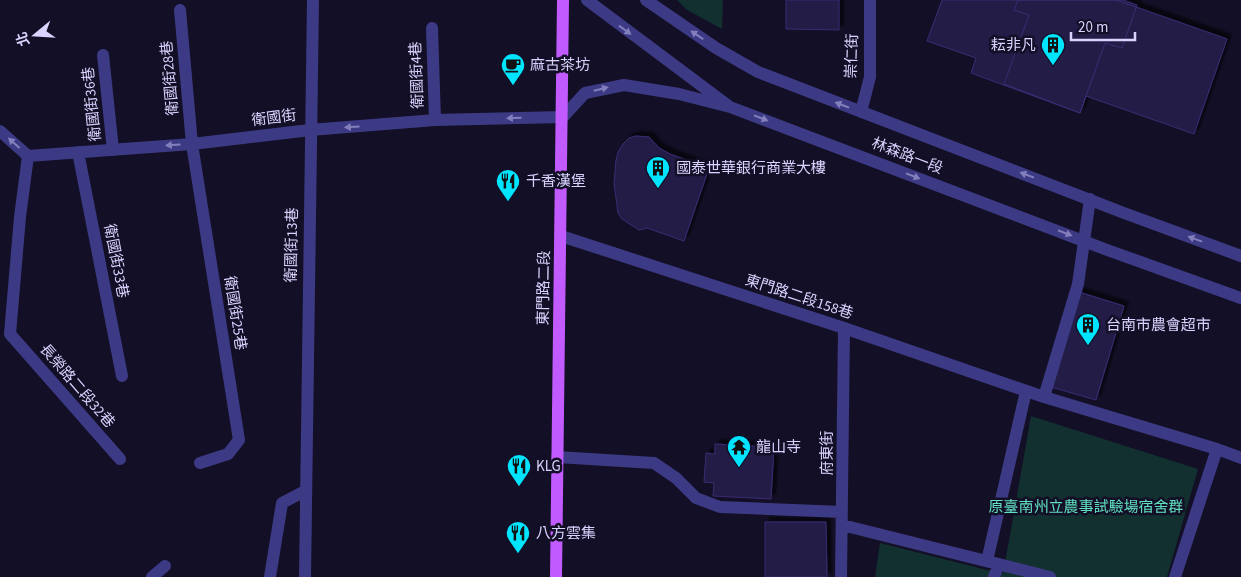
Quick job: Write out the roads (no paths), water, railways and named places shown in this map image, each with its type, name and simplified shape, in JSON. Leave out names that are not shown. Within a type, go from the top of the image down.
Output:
[{"type":"main road","name":"東門路二段","points":[[556,577],[563,0]]},
{"type":"street","name":"衛國街13巷","points":[[305,577],[313,0]]},
{"type":"street","name":"林森路一段","points":[[587,0],[730,106],[1084,241],[1241,298]]},
{"type":"street","name":"林森路一段","points":[[646,0],[716,48],[758,72],[1241,256]]},
{"type":"street","name":"崇仁街","points":[[861,112],[870,77],[870,0]]},
{"type":"street","name":"衛國街28巷","points":[[180,10],[192,144]]},
{"type":"street","name":"衛國街4巷","points":[[432,28],[435,120]]},
{"type":"street","name":"衛國街36巷","points":[[103,55],[113,150]]},
{"type":"street","points":[[563,117],[585,93],[624,85],[679,94],[730,106]]},
{"type":"street","name":"衛國街","points":[[28,156],[192,144],[310,130],[435,120],[563,117]]},
{"type":"street","points":[[0,130],[28,156]]},
{"type":"street","name":"衛國街25巷","points":[[192,144],[239,440],[228,454],[200,463]]},
{"type":"street","name":"衛國街33巷","points":[[78,152],[122,376]]},
{"type":"street","name":"長榮路二段32巷","points":[[28,156],[5,336],[120,459]]},
{"type":"street","points":[[1044,397],[1078,284],[1090,199]]},
{"type":"street","name":"東門路二段158巷","points":[[561,236],[844,328],[1044,397],[1241,458]]},
{"type":"street","name":"府東街","points":[[841,577],[844,328]]},
{"type":"street","points":[[994,577],[993,562],[1026,391]]},
{"type":"street","points":[[1175,577],[1217,449]]},
{"type":"street","points":[[557,456],[654,462],[676,478],[696,498],[720,508],[842,512]]},
{"type":"street","points":[[270,577],[282,503],[305,491]]},
{"type":"street","points":[[842,525],[1050,577]]},
{"type":"street","points":[[152,577],[165,566]]},
{"type":"place","name":"耘非凡","points":[[1053,66]]},
{"type":"place","name":"麻古茶坊","points":[[513,86]]},
{"type":"place","name":"國泰世華銀行商業大樓","points":[[658,189]]},
{"type":"place","name":"千香漢堡","points":[[508,202]]},
{"type":"place","name":"台南市農會超市","points":[[1088,346]]},
{"type":"place","name":"龍山寺","points":[[739,468]]},
{"type":"place","name":"KLG","points":[[519,487]]},
{"type":"place","name":"八方雲集","points":[[518,554]]},
{"type":"park label","name":"原臺南州立農事試驗場宿舍群","points":[[1086,507]]}]
